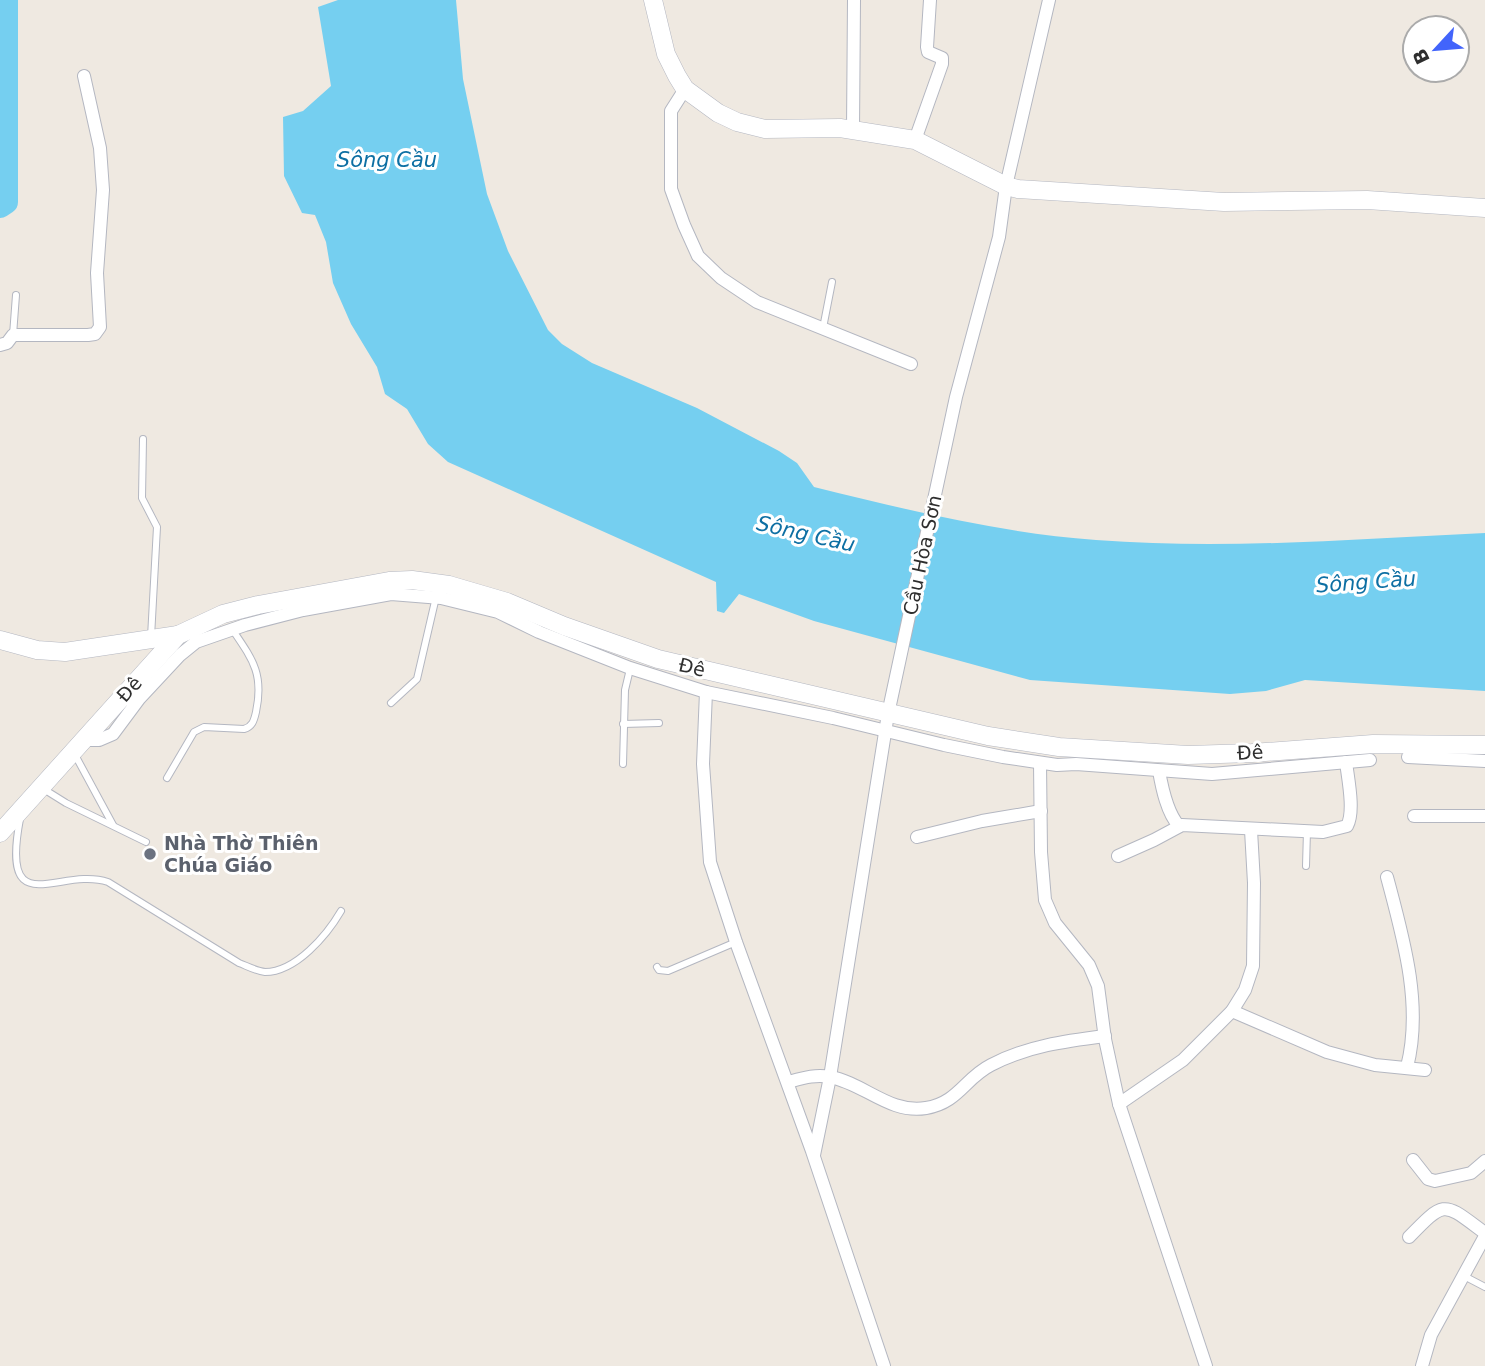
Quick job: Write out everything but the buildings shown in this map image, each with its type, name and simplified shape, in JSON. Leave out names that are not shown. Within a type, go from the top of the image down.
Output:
[{"type":"main road","points":[[653,0],[666,54],[685,89],[718,113],[737,122],[765,129],[797,127],[853,130],[915,140],[1006,186],[1054,192],[1224,202],[1367,200],[1485,208]]},
{"type":"main road","name":"Đê","points":[[0,832],[178,635],[223,614],[258,605],[368,583],[412,580],[449,585],[507,602],[564,626],[658,659],[887,722],[1022,742],[1188,755],[1373,744],[1485,745]]},
{"type":"main road","points":[[0,640],[37,650],[65,652],[178,635]]},
{"type":"street","points":[[853,130],[854,0]]},
{"type":"street","points":[[915,140],[942,64],[942,58],[928,52],[930,0]]},
{"type":"street","name":"Cầu Hòa Sơn","points":[[814,1155],[830,1077],[882,744],[956,397],[999,236],[1006,186],[1049,0]]},
{"type":"street","points":[[0,345],[7,343],[13,335],[88,335],[95,334],[100,327],[97,273],[103,190],[100,148],[84,76]]},
{"type":"street","points":[[685,89],[671,111],[671,189],[698,256],[720,278],[757,302],[911,364]]},
{"type":"street","points":[[79,746],[113,734],[139,699],[180,654],[197,642],[232,629],[303,610],[391,594],[436,597],[498,612],[539,632],[630,668],[706,692],[808,712],[887,722],[944,745],[1040,763],[1212,774],[1370,760]]},
{"type":"street","points":[[706,692],[703,764],[710,862],[736,942],[814,1155],[884,1366]]},
{"type":"street","points":[[1408,757],[1485,761]]},
{"type":"street","points":[[1118,856],[1154,841],[1179,826],[1307,831],[1347,826],[1351,820],[1346,762]]},
{"type":"street","points":[[1040,763],[1045,900],[1055,923],[1089,965],[1098,986],[1119,1104],[1206,1366]]},
{"type":"street","points":[[1159,771],[1174,820],[1179,826]]},
{"type":"street","points":[[917,837],[982,821],[1041,811]]},
{"type":"street","points":[[1414,816],[1485,816]]},
{"type":"street","points":[[1119,1104],[1183,1060],[1232,1011],[1245,990],[1253,967],[1254,883],[1251,830]]},
{"type":"street","points":[[1387,877],[1407,958],[1412,1046],[1407,1067]]},
{"type":"street","points":[[1232,1011],[1327,1052],[1375,1065],[1424,1070]]},
{"type":"street","points":[[788,1082],[813,1076],[830,1077],[849,1082],[885,1102],[922,1109],[950,1100],[977,1073],[993,1064],[1038,1046],[1105,1036]]},
{"type":"street","points":[[1413,1160],[1428,1179],[1435,1181],[1471,1173],[1485,1161]]},
{"type":"street","points":[[1409,1237],[1433,1211],[1443,1208],[1452,1210],[1485,1235],[1431,1335],[1422,1366]]},
{"type":"lane","points":[[823,328],[832,282]]},
{"type":"lane","points":[[13,335],[16,295]]},
{"type":"lane","points":[[144,439],[142,498],[157,527],[151,639]]},
{"type":"lane","points":[[391,703],[417,679],[436,597]]},
{"type":"lane","points":[[167,778],[194,732],[204,727],[244,729],[249,728],[255,720],[260,692],[257,669],[232,629]]},
{"type":"lane","points":[[623,764],[625,690],[630,668]]},
{"type":"lane","points":[[623,724],[659,723]]},
{"type":"lane","points":[[79,746],[113,825]]},
{"type":"lane","points":[[41,788],[146,842]]},
{"type":"lane","points":[[23,807],[14,848],[17,869],[26,881],[50,885],[86,880],[108,882],[239,963],[261,972],[274,971],[307,951],[330,931],[341,911]]},
{"type":"lane","points":[[1306,866],[1307,831]]},
{"type":"lane","points":[[657,967],[659,970],[668,971],[736,942]]},
{"type":"lane","points":[[1462,1275],[1485,1287]]},
{"type":"water","name":"Sông Cầu","points":[[338,0],[456,0],[463,79],[487,194],[508,251],[548,330],[562,344],[592,363],[697,408],[779,451],[797,463],[814,487],[989,526],[1060,537],[1193,544],[1485,533],[1485,691],[1305,680],[1266,691],[1230,694],[1030,680],[814,621],[739,594],[724,613],[717,611],[716,582],[448,462],[428,444],[407,409],[385,394],[377,367],[351,324],[333,283],[326,242],[315,215],[302,213],[284,176],[283,117],[303,111],[331,86],[318,7]]},
{"type":"waterway","points":[[0,206],[6,202],[6,0]]},
{"type":"place","name":"Nhà Thờ Thiên Chúa Giáo","points":[[150,854]]}]
